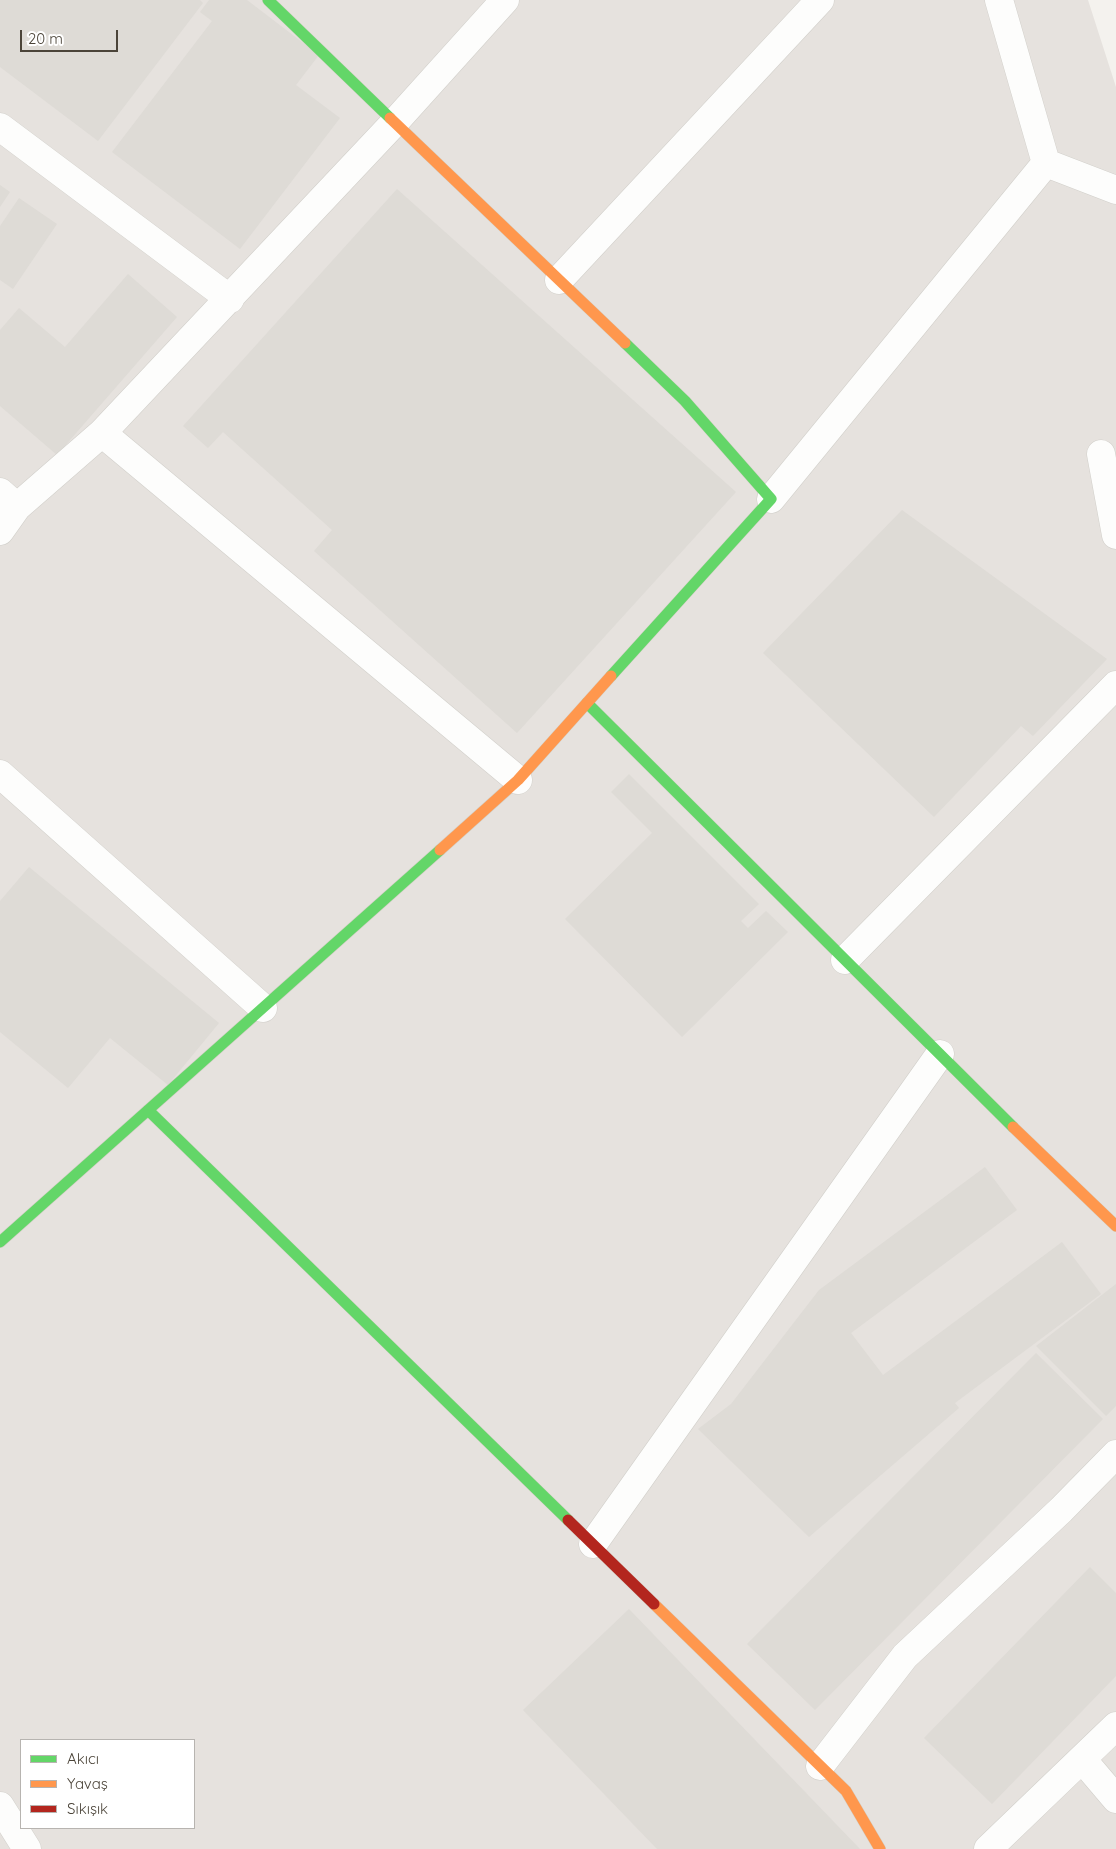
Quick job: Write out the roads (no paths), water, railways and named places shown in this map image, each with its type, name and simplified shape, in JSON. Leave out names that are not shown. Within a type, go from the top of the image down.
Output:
[{"type":"street","points":[[268,0],[685,401],[771,499]]},
{"type":"street","points":[[0,531],[9,500],[102,433],[230,299],[505,0]]},
{"type":"street","points":[[559,280],[820,0]]},
{"type":"street","points":[[999,0],[1046,163]]},
{"type":"street","points":[[0,127],[230,299]]},
{"type":"street","points":[[1046,163],[1116,190]]},
{"type":"street","points":[[0,1242],[518,780],[771,499],[1046,163]]},
{"type":"street","points":[[102,433],[518,780]]},
{"type":"street","points":[[1101,454],[1116,535]]},
{"type":"street","points":[[845,960],[1116,685]]},
{"type":"street","points":[[587,703],[1016,1130],[1116,1226]]},
{"type":"street","points":[[0,774],[263,1008]]},
{"type":"street","points":[[593,1544],[940,1054]]},
{"type":"street","points":[[148,1110],[846,1791],[880,1849]]},
{"type":"street","points":[[820,1766],[905,1656],[1061,1510],[1116,1454]]},
{"type":"street","points":[[988,1849],[1116,1726]]},
{"type":"street","points":[[1082,1759],[1116,1799]]},
{"type":"street","points":[[0,1806],[27,1849]]}]
